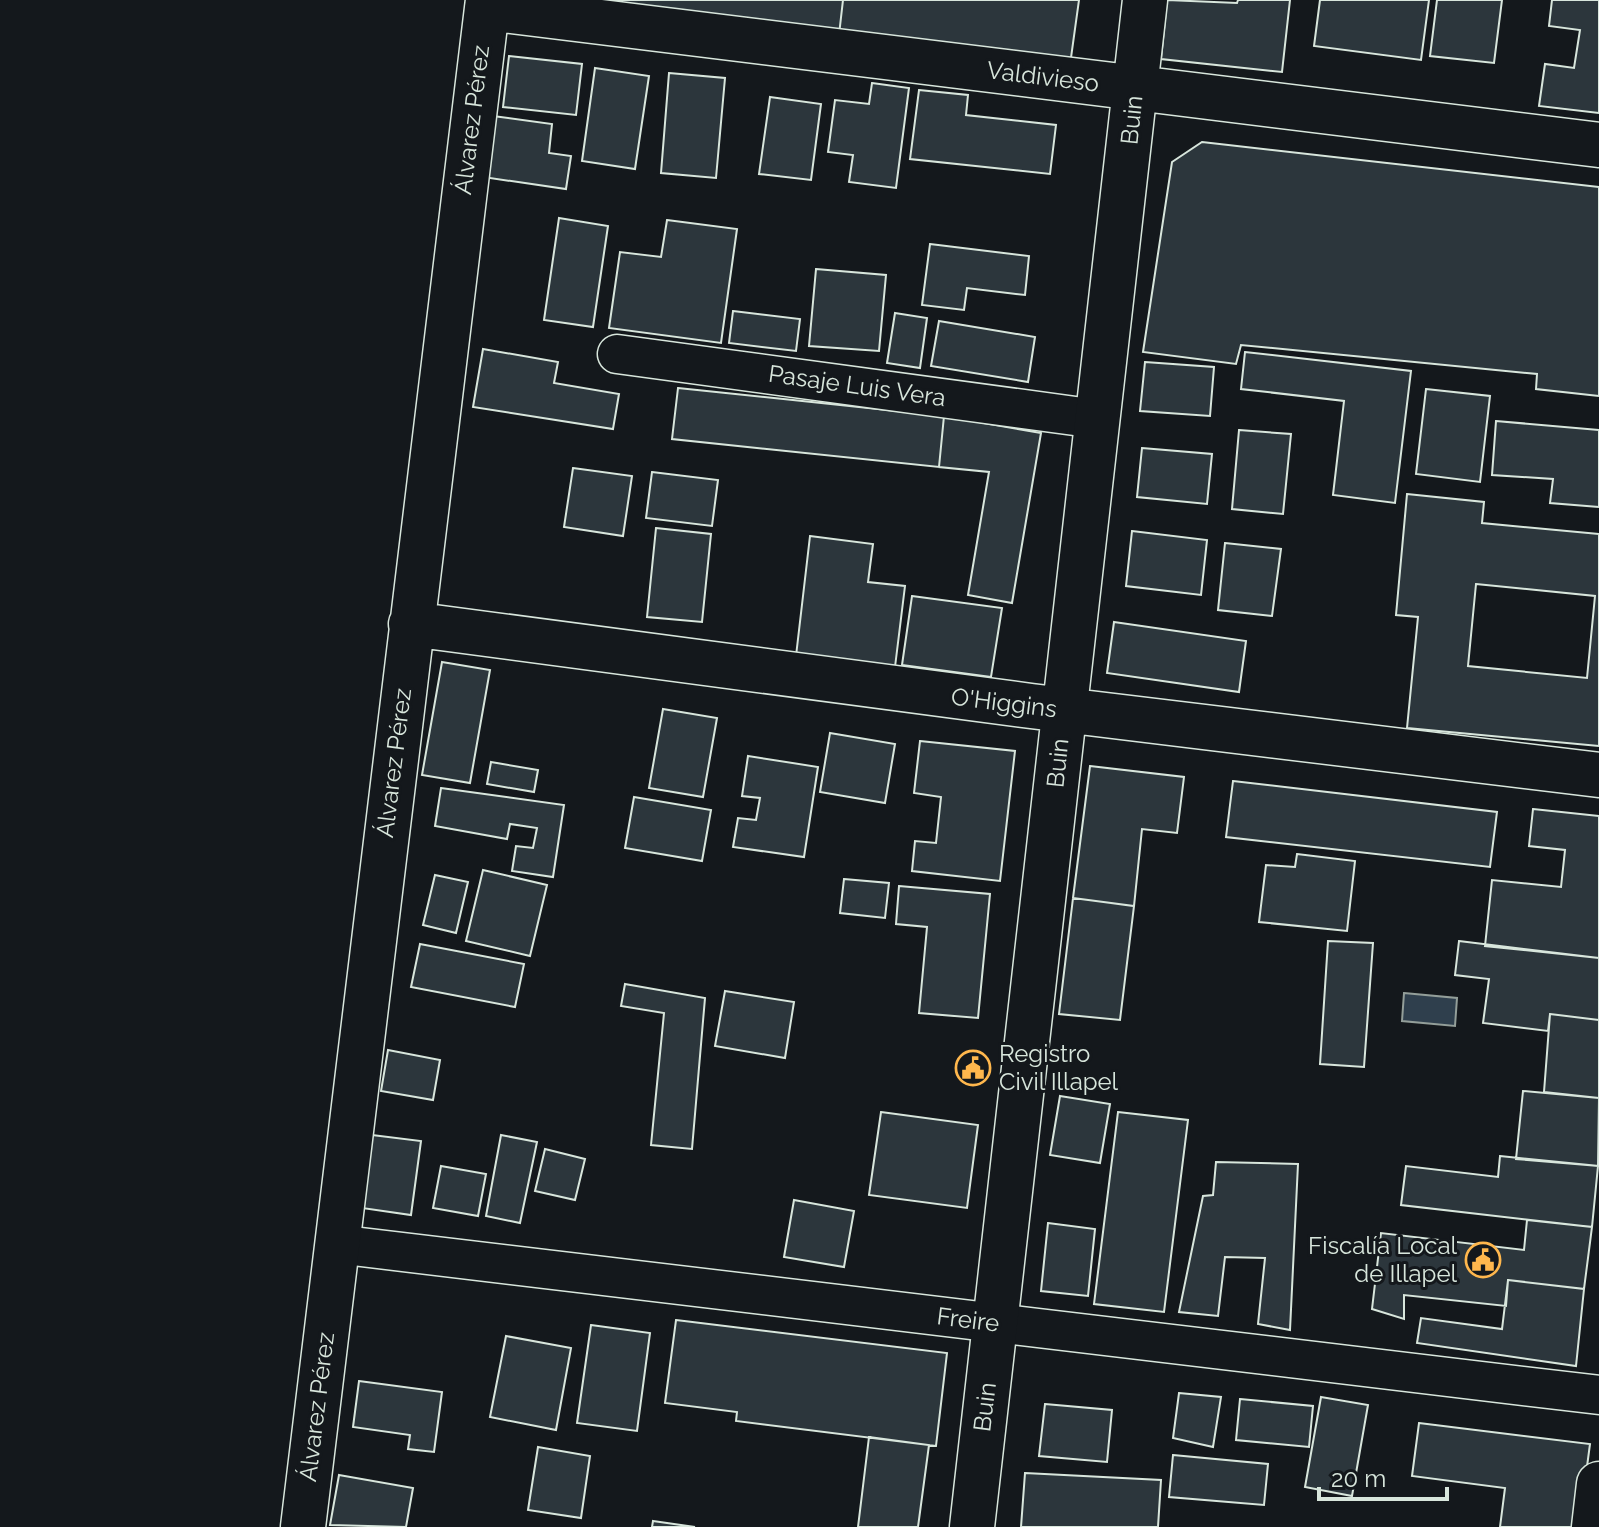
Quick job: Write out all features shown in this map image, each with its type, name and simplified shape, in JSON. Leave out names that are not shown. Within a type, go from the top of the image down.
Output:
[{"type":"street","name":"Buin","points":[[972,1527],[1145,0]]},
{"type":"street","name":"Valdivieso","points":[[487,4],[1599,145]]},
{"type":"street","name":"Álvarez Pérez","points":[[303,1527],[487,4]]},
{"type":"street","name":"Pasaje Luis Vera","points":[[617,354],[1097,419]]},
{"type":"street","name":"O'Higgins","points":[[411,624],[1064,711],[1599,775]]},
{"type":"street","name":"Freire","points":[[336,1244],[1599,1395]]},
{"type":"street","points":[[1594,1527],[1599,1484]]},
{"type":"water","points":[[1404,993],[1457,998],[1455,1026],[1402,1021]]},
{"type":"building","points":[[560,0],[843,0],[839,35]]},
{"type":"building","points":[[843,0],[1079,0],[1070,65],[839,35]]},
{"type":"building","points":[[1167,0],[1237,3],[1238,0],[1290,0],[1282,72],[1161,59]]},
{"type":"building","points":[[1320,0],[1429,0],[1421,60],[1314,46]]},
{"type":"building","points":[[1437,0],[1502,0],[1494,63],[1430,56]]},
{"type":"building","points":[[1552,0],[1599,0],[1599,113],[1539,106],[1545,64],[1574,68],[1580,30],[1549,26]]},
{"type":"building","points":[[509,56],[582,64],[576,115],[503,107]]},
{"type":"building","points":[[595,68],[649,76],[635,169],[582,161]]},
{"type":"building","points":[[669,73],[725,78],[716,178],[661,173]]},
{"type":"building","points":[[872,83],[909,88],[896,188],[849,182],[853,155],[828,152],[835,100],[869,104]]},
{"type":"building","points":[[919,90],[968,95],[966,115],[1056,125],[1050,174],[910,159]]},
{"type":"building","points":[[770,97],[821,104],[811,180],[759,174]]},
{"type":"building","points":[[493,116],[552,124],[549,153],[571,156],[566,189],[483,177]]},
{"type":"building","points":[[1202,142],[1599,187],[1599,396],[1536,389],[1537,374],[1241,345],[1236,364],[1143,352],[1172,162]]},
{"type":"building","points":[[559,218],[608,226],[593,327],[544,320]]},
{"type":"building","points":[[667,220],[737,229],[721,343],[609,328],[620,252],[661,257]]},
{"type":"building","points":[[930,244],[1029,256],[1025,295],[967,288],[964,310],[922,305]]},
{"type":"building","points":[[816,269],[886,275],[879,351],[809,346]]},
{"type":"building","points":[[733,311],[800,319],[796,351],[729,343]]},
{"type":"building","points":[[895,313],[927,318],[920,368],[887,363]]},
{"type":"building","points":[[939,321],[1035,337],[1028,382],[931,366]]},
{"type":"building","points":[[483,349],[558,362],[554,383],[619,394],[613,429],[473,407]]},
{"type":"building","points":[[1245,352],[1411,371],[1395,503],[1333,495],[1344,401],[1241,389]]},
{"type":"building","points":[[1145,362],[1214,367],[1210,416],[1140,411]]},
{"type":"building","points":[[678,388],[944,416],[939,467],[672,439]]},
{"type":"building","points":[[1426,389],[1490,396],[1480,482],[1416,474]]},
{"type":"building","points":[[944,416],[1041,433],[1012,603],[968,595],[989,472],[939,467]]},
{"type":"building","points":[[1496,421],[1599,430],[1599,507],[1550,503],[1553,479],[1492,475]]},
{"type":"building","points":[[1239,430],[1291,434],[1283,514],[1232,509]]},
{"type":"building","points":[[1142,448],[1212,454],[1207,504],[1137,497]]},
{"type":"building","points":[[573,468],[632,476],[623,536],[564,527]]},
{"type":"building","points":[[652,472],[718,480],[712,526],[646,518]]},
{"type":"building","points":[[1407,494],[1484,502],[1482,523],[1599,534],[1599,746],[1407,728],[1418,617],[1396,615]],"holes":[[[1476,584],[1595,596],[1587,678],[1468,666]]]},
{"type":"building","points":[[656,528],[711,534],[702,622],[647,617]]},
{"type":"building","points":[[1132,531],[1207,540],[1201,595],[1126,586]]},
{"type":"building","points":[[810,536],[873,544],[868,582],[905,586],[895,667],[796,656]]},
{"type":"building","points":[[1225,543],[1281,549],[1272,616],[1218,610]]},
{"type":"building","points":[[912,596],[1002,608],[991,677],[902,665]]},
{"type":"building","points":[[1114,622],[1246,641],[1239,692],[1107,673]]},
{"type":"building","points":[[442,662],[490,670],[470,783],[422,775]]},
{"type":"building","points":[[663,709],[717,718],[703,797],[649,788]]},
{"type":"building","points":[[830,733],[895,744],[885,803],[820,792]]},
{"type":"building","points":[[920,741],[1015,751],[1000,881],[912,871],[915,841],[936,843],[941,797],[914,793]]},
{"type":"building","points":[[748,756],[818,767],[804,857],[733,847],[738,818],[756,820],[760,798],[742,796]]},
{"type":"building","points":[[491,762],[538,770],[534,792],[487,784]]},
{"type":"building","points":[[1090,766],[1184,777],[1177,833],[1142,829],[1134,906],[1073,898]]},
{"type":"building","points":[[1233,781],[1497,812],[1490,867],[1226,837]]},
{"type":"building","points":[[441,788],[564,805],[553,877],[512,871],[516,846],[533,848],[537,828],[510,824],[507,839],[435,826]]},
{"type":"building","points":[[634,797],[711,810],[702,861],[625,848]]},
{"type":"building","points":[[1533,809],[1599,816],[1599,958],[1485,946],[1492,880],[1561,887],[1565,850],[1529,846]]},
{"type":"building","points":[[1297,854],[1355,861],[1347,931],[1259,922],[1266,865],[1295,867]]},
{"type":"building","points":[[483,870],[547,885],[530,956],[466,941]]},
{"type":"building","points":[[435,875],[468,882],[456,933],[423,925]]},
{"type":"building","points":[[844,879],[889,883],[885,918],[840,913]]},
{"type":"building","points":[[899,886],[990,894],[978,1018],[919,1013],[927,927],[896,924]]},
{"type":"building","points":[[1073,898],[1134,906],[1120,1020],[1059,1014]]},
{"type":"building","points":[[1328,941],[1373,943],[1364,1067],[1320,1064]]},
{"type":"building","points":[[1459,941],[1599,958],[1599,1020],[1550,1014],[1548,1031],[1483,1023],[1489,979],[1455,975]]},
{"type":"building","points":[[420,944],[524,964],[515,1007],[411,987]]},
{"type":"building","points":[[625,984],[705,998],[692,1149],[651,1145],[664,1013],[621,1006]]},
{"type":"building","points":[[725,991],[794,1002],[785,1058],[715,1046]]},
{"type":"building","points":[[1550,1014],[1599,1020],[1599,1098],[1544,1092]]},
{"type":"building","points":[[388,1050],[440,1060],[433,1100],[381,1091]]},
{"type":"building","points":[[1523,1091],[1599,1098],[1598,1166],[1516,1159]]},
{"type":"building","points":[[1060,1096],[1110,1104],[1100,1163],[1050,1155]]},
{"type":"building","points":[[881,1112],[978,1125],[967,1208],[869,1195]]},
{"type":"building","points":[[1118,1112],[1188,1120],[1164,1312],[1094,1304]]},
{"type":"building","points":[[372,1135],[421,1141],[411,1215],[362,1208]]},
{"type":"building","points":[[501,1135],[537,1142],[520,1223],[486,1216]]},
{"type":"building","points":[[545,1149],[585,1159],[575,1200],[535,1191]]},
{"type":"building","points":[[1500,1156],[1598,1166],[1592,1227],[1401,1205],[1406,1166],[1498,1177]]},
{"type":"building","points":[[1216,1162],[1298,1164],[1290,1330],[1258,1324],[1265,1258],[1225,1257],[1218,1316],[1179,1312],[1203,1196],[1213,1195]]},
{"type":"building","points":[[441,1166],[486,1174],[478,1216],[433,1208]]},
{"type":"building","points":[[794,1200],[854,1211],[844,1267],[784,1257]]},
{"type":"building","name":"Fiscalía Local de Illapel","points":[[1527,1220],[1592,1227],[1584,1289],[1508,1280],[1506,1306],[1404,1295],[1404,1319],[1372,1309],[1381,1233],[1524,1250]]},
{"type":"building","points":[[1048,1223],[1095,1229],[1088,1296],[1041,1291]]},
{"type":"building","points":[[1508,1280],[1584,1289],[1576,1366],[1417,1343],[1421,1318],[1502,1329]]},
{"type":"building","points":[[676,1320],[947,1353],[936,1446],[736,1421],[737,1412],[665,1403]]},
{"type":"building","points":[[591,1325],[650,1333],[637,1431],[577,1423]]},
{"type":"building","points":[[506,1336],[571,1348],[556,1430],[490,1417]]},
{"type":"building","points":[[359,1381],[442,1392],[434,1452],[408,1449],[410,1435],[353,1427]]},
{"type":"building","points":[[1179,1393],[1221,1397],[1213,1447],[1173,1438]]},
{"type":"building","points":[[1321,1397],[1368,1405],[1352,1496],[1305,1487]]},
{"type":"building","points":[[1240,1399],[1313,1406],[1309,1447],[1236,1440]]},
{"type":"building","points":[[1045,1404],[1112,1410],[1107,1462],[1039,1456]]},
{"type":"building","points":[[1419,1423],[1590,1444],[1579,1527],[1500,1527],[1505,1488],[1412,1476]]},
{"type":"building","points":[[869,1437],[929,1445],[918,1527],[858,1527]]},
{"type":"building","points":[[538,1447],[590,1456],[581,1518],[528,1510]]},
{"type":"building","points":[[1173,1455],[1268,1464],[1264,1505],[1169,1497]]},
{"type":"building","points":[[1025,1473],[1161,1480],[1158,1527],[1021,1527]]},
{"type":"building","points":[[339,1475],[413,1488],[406,1527],[330,1525]]},
{"type":"building","points":[[653,1521],[695,1527],[652,1527]]},
{"type":"place","name":"Registro Civil Illapel","points":[[973,1068]]},
{"type":"place","name":"Fiscalía Local de Illapel","points":[[1483,1260]]}]
